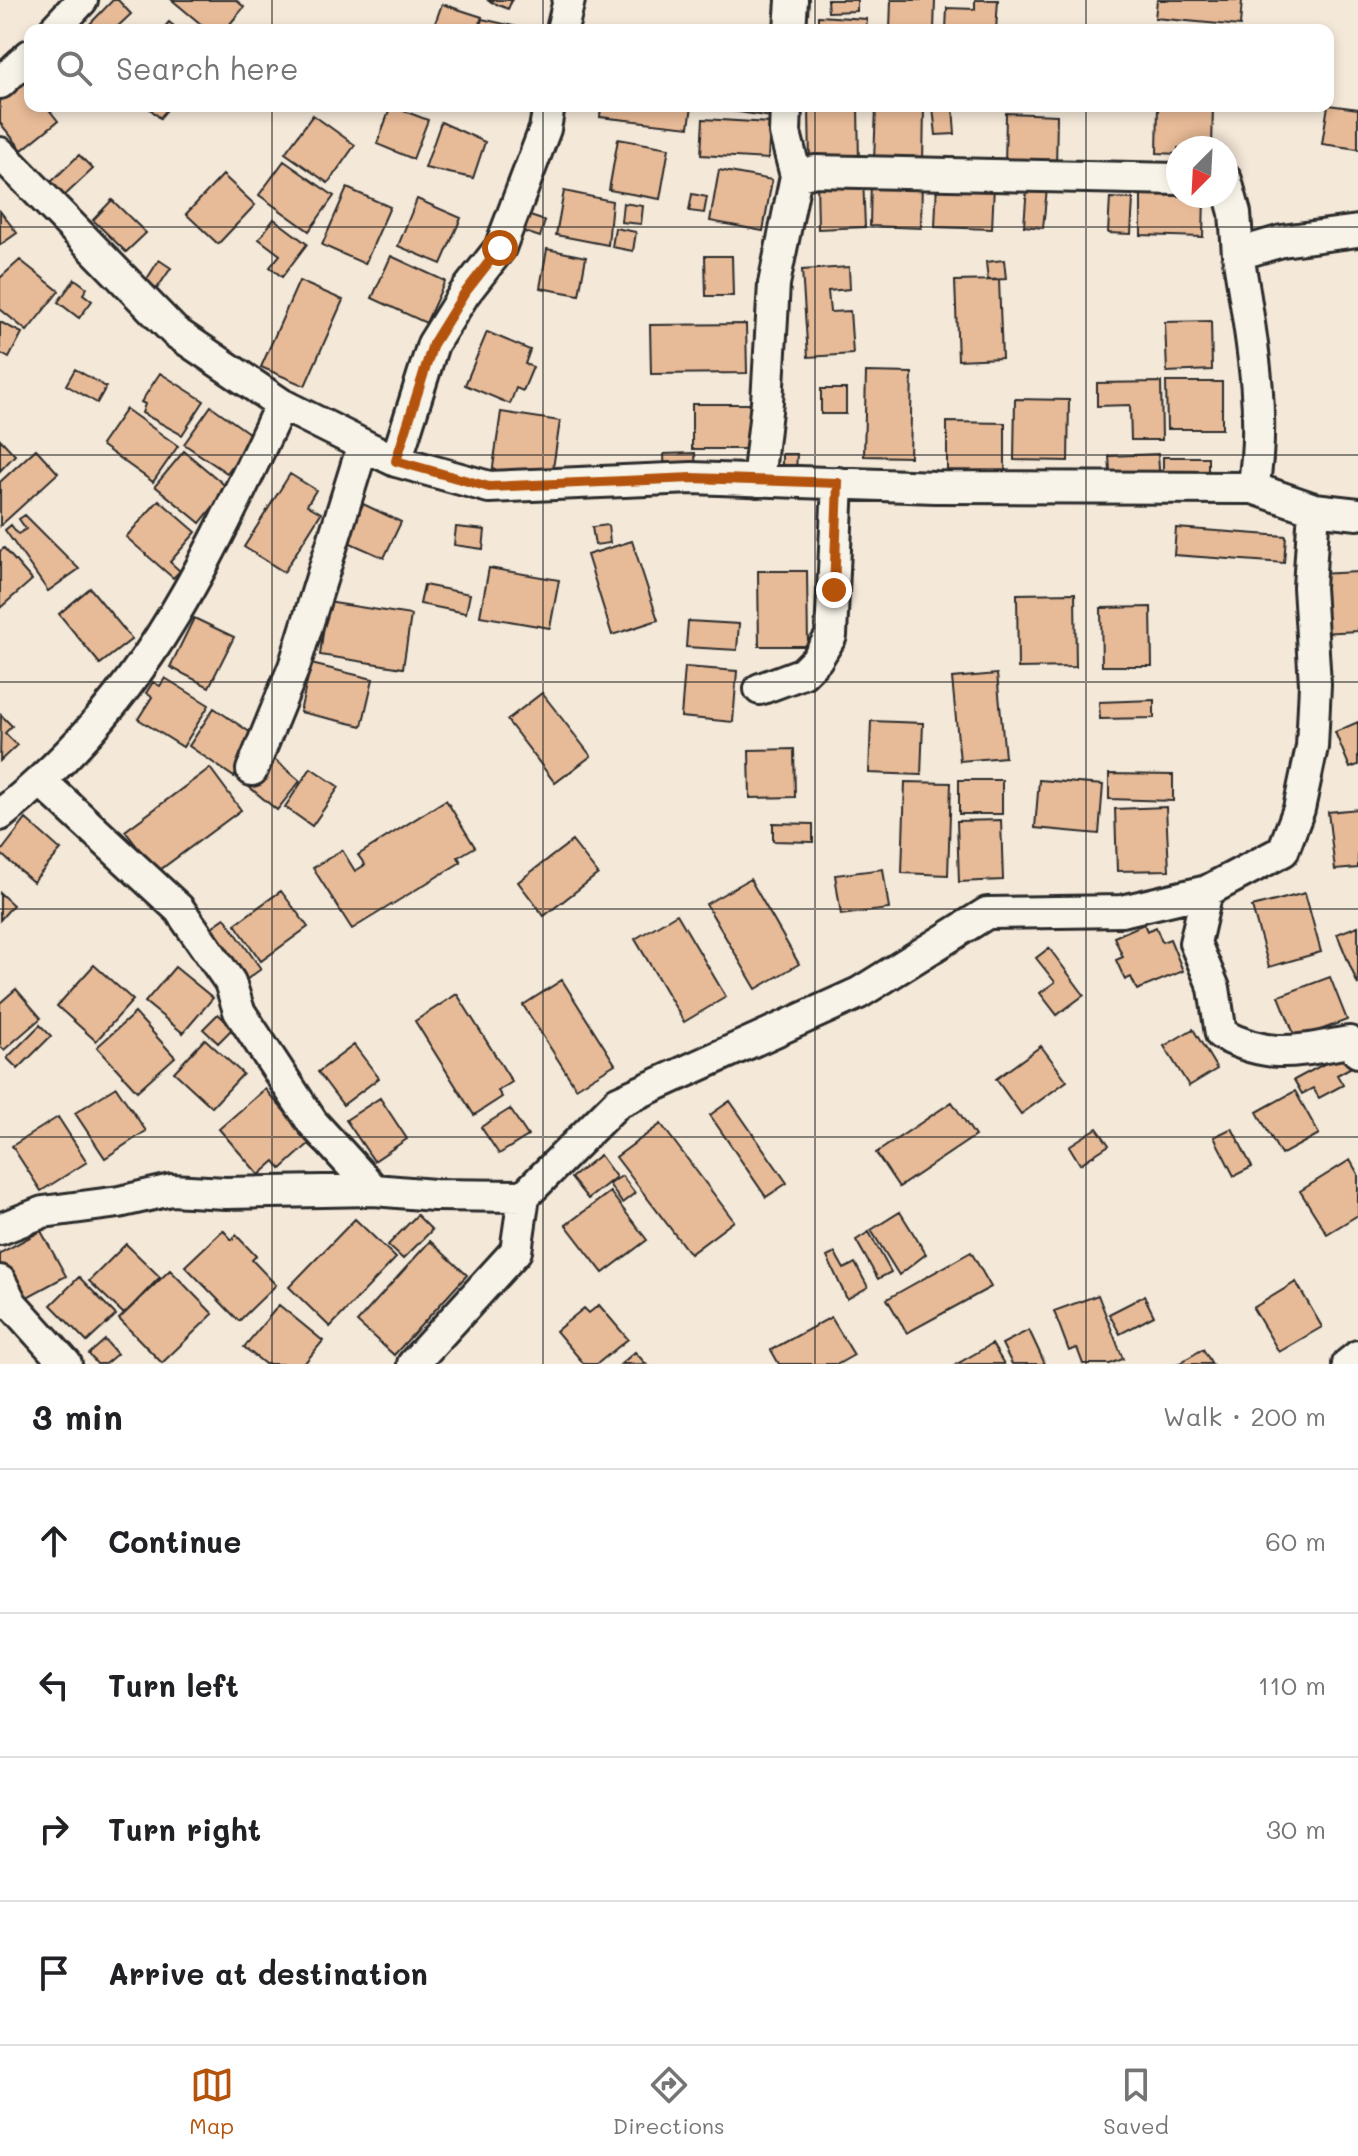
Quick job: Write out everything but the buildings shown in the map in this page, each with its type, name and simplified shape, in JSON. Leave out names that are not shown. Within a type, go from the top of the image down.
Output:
[{"type":"street","points":[[60,24],[82,0]]},
{"type":"street","points":[[563,24],[569,0]]},
{"type":"street","points":[[790,24],[792,0]]},
{"type":"street","points":[[0,83],[24,61]]},
{"type":"street","points":[[396,461],[433,344],[464,294],[500,248],[545,129],[548,112]]},
{"type":"street","points":[[758,481],[767,402],[774,284],[796,176],[785,133],[786,112]]},
{"type":"street","points":[[0,153],[175,332],[281,404],[363,445],[396,461],[489,487],[692,478],[1253,488],[1314,509],[1358,514]]},
{"type":"street","points":[[796,176],[815,171],[1166,179]]},
{"type":"street","points":[[1234,208],[1251,337],[1259,454],[1253,488]]},
{"type":"street","points":[[1238,254],[1282,241],[1358,231]]},
{"type":"street","points":[[0,815],[42,782],[103,719],[171,626],[209,556],[281,404]]},
{"type":"street","points":[[252,770],[294,667],[363,445]]},
{"type":"street","points":[[760,689],[803,673],[817,659],[831,636],[838,483]]},
{"type":"street","points":[[413,1364],[516,1251],[524,1196],[618,1102],[859,993],[987,913],[1122,911],[1207,891],[1283,851],[1299,809],[1312,747],[1315,700],[1309,587],[1314,509]]},
{"type":"street","points":[[42,782],[179,909],[230,982],[239,1011],[312,1122],[374,1190]]},
{"type":"street","points":[[1207,891],[1195,943],[1214,988],[1221,1034],[1251,1049],[1294,1051],[1349,1042],[1358,1052]]},
{"type":"street","points":[[0,1229],[43,1212],[119,1202],[171,1190],[226,1193],[374,1190],[434,1195],[524,1196]]},
{"type":"street","points":[[0,1281],[12,1304],[66,1364]]},
{"type":"street","points":[[1348,1364],[1358,1356]]},
{"type":"route","points":[[500,248],[464,294],[433,344],[396,461],[489,487],[692,478],[838,483],[834,590]]}]
